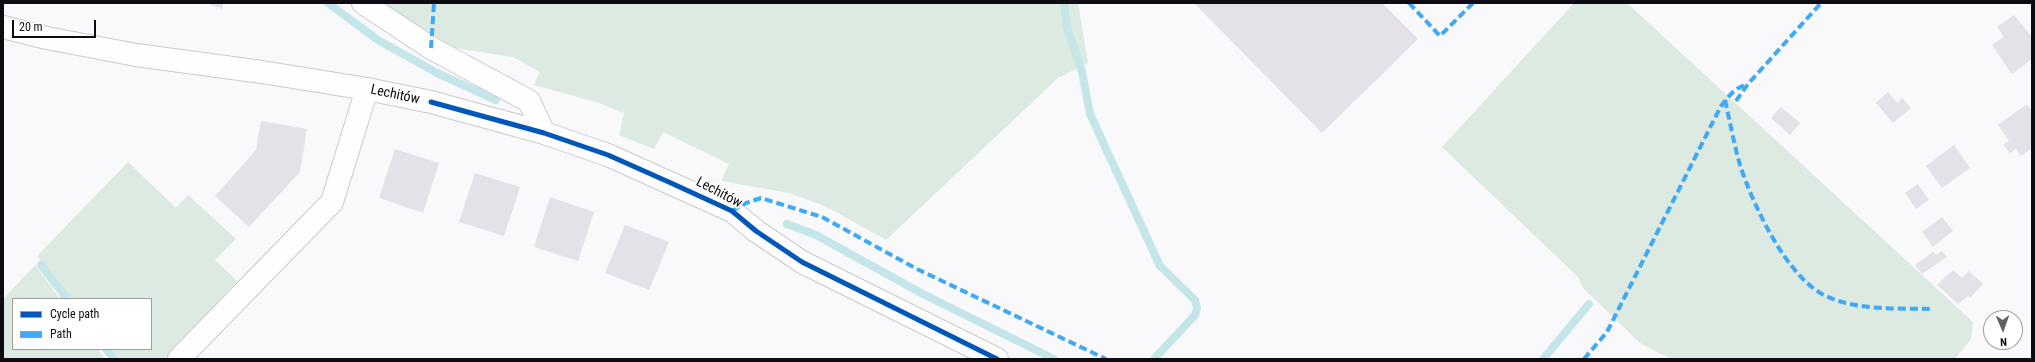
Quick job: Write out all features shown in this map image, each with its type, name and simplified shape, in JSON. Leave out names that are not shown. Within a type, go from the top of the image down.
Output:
[{"type":"street","points":[[363,3],[431,48],[529,101],[544,133]]},
{"type":"street","name":"Lechitów","points":[[3,27],[47,38],[136,55],[367,88],[431,102],[544,133],[608,155],[732,210],[756,231],[802,262],[997,359]]},
{"type":"street","points":[[179,359],[332,202],[367,88]]},
{"type":"shaded area","points":[[383,3],[1078,3],[1088,63],[1058,78],[886,240],[827,207],[789,193],[721,181],[729,164],[663,132],[654,149],[619,135],[624,113],[599,103],[534,85],[540,72],[513,57],[454,48]]},
{"type":"shaded area","points":[[1574,3],[1627,3],[1973,322],[1971,339],[1955,359],[1671,359],[1640,343],[1584,289],[1578,277],[1442,147]]},
{"type":"shaded area","points":[[128,162],[176,208],[188,195],[236,239],[215,260],[237,281],[165,359],[118,359],[111,350],[152,350],[152,298],[70,298],[37,256]]},
{"type":"shaded area","points":[[35,265],[59,298],[12,298],[12,350],[99,350],[105,359],[3,359],[3,299]]},
{"type":"building","points":[[206,3],[224,3],[222,9]]},
{"type":"building","points":[[1194,3],[1382,3],[1418,39],[1322,133]]},
{"type":"building","points":[[2014,15],[2032,37],[2032,59],[2012,74],[1992,45],[2004,37],[1997,27]]},
{"type":"building","points":[[1888,92],[1898,103],[1902,98],[1911,108],[1893,123],[1876,103]]},
{"type":"building","points":[[2027,104],[2032,112],[2032,148],[2021,156],[2016,149],[2010,153],[2003,145],[2009,141],[1998,125]]},
{"type":"building","points":[[1781,107],[1800,123],[1790,135],[1771,118]]},
{"type":"building","points":[[261,121],[307,129],[300,172],[249,227],[215,196],[256,150]]},
{"type":"building","points":[[1954,145],[1970,168],[1942,188],[1926,166]]},
{"type":"building","points":[[395,149],[439,163],[423,213],[379,198]]},
{"type":"building","points":[[475,173],[520,187],[504,236],[459,222]]},
{"type":"building","points":[[1918,184],[1929,200],[1916,209],[1905,193]]},
{"type":"building","points":[[550,197],[594,212],[578,261],[534,247]]},
{"type":"building","points":[[1942,217],[1953,231],[1933,247],[1922,232]]},
{"type":"building","points":[[625,225],[669,242],[649,290],[605,273]]},
{"type":"building","points":[[1942,251],[1947,257],[1922,274],[1915,265],[1933,252],[1936,255]]},
{"type":"building","points":[[1953,270],[1962,278],[1969,271],[1983,284],[1970,298],[1968,296],[1958,304],[1937,285]]},
{"type":"waterway","points":[[328,3],[378,40],[437,73],[496,100]]},
{"type":"waterway","points":[[1064,3],[1067,27],[1082,72],[1090,114],[1160,266],[1195,300],[1197,308],[1195,315],[1154,359]]},
{"type":"waterway","points":[[787,224],[816,235],[923,294],[1054,359]]},
{"type":"waterway","points":[[41,265],[66,298]]},
{"type":"waterway","points":[[1543,359],[1589,304]]},
{"type":"waterway","points":[[107,350],[114,359]]},
{"type":"marked path","points":[[431,48],[434,3]]},
{"type":"marked path","points":[[1409,3],[1440,36],[1473,3]]},
{"type":"marked path","points":[[1736,101],[1748,84],[1821,3]]},
{"type":"marked path","points":[[1584,359],[1607,332],[1721,106],[1739,87],[1748,84]]},
{"type":"marked path","points":[[1725,100],[1740,165],[1753,199],[1772,237],[1795,271],[1808,284],[1822,294],[1847,303],[1875,308],[1930,309]]},
{"type":"marked path","points":[[732,211],[746,203],[761,198],[822,217],[917,269],[1106,359]]},
{"type":"cycle path","points":[[431,102],[544,133],[608,155],[671,183],[732,211],[756,231],[802,262],[997,359]]}]
